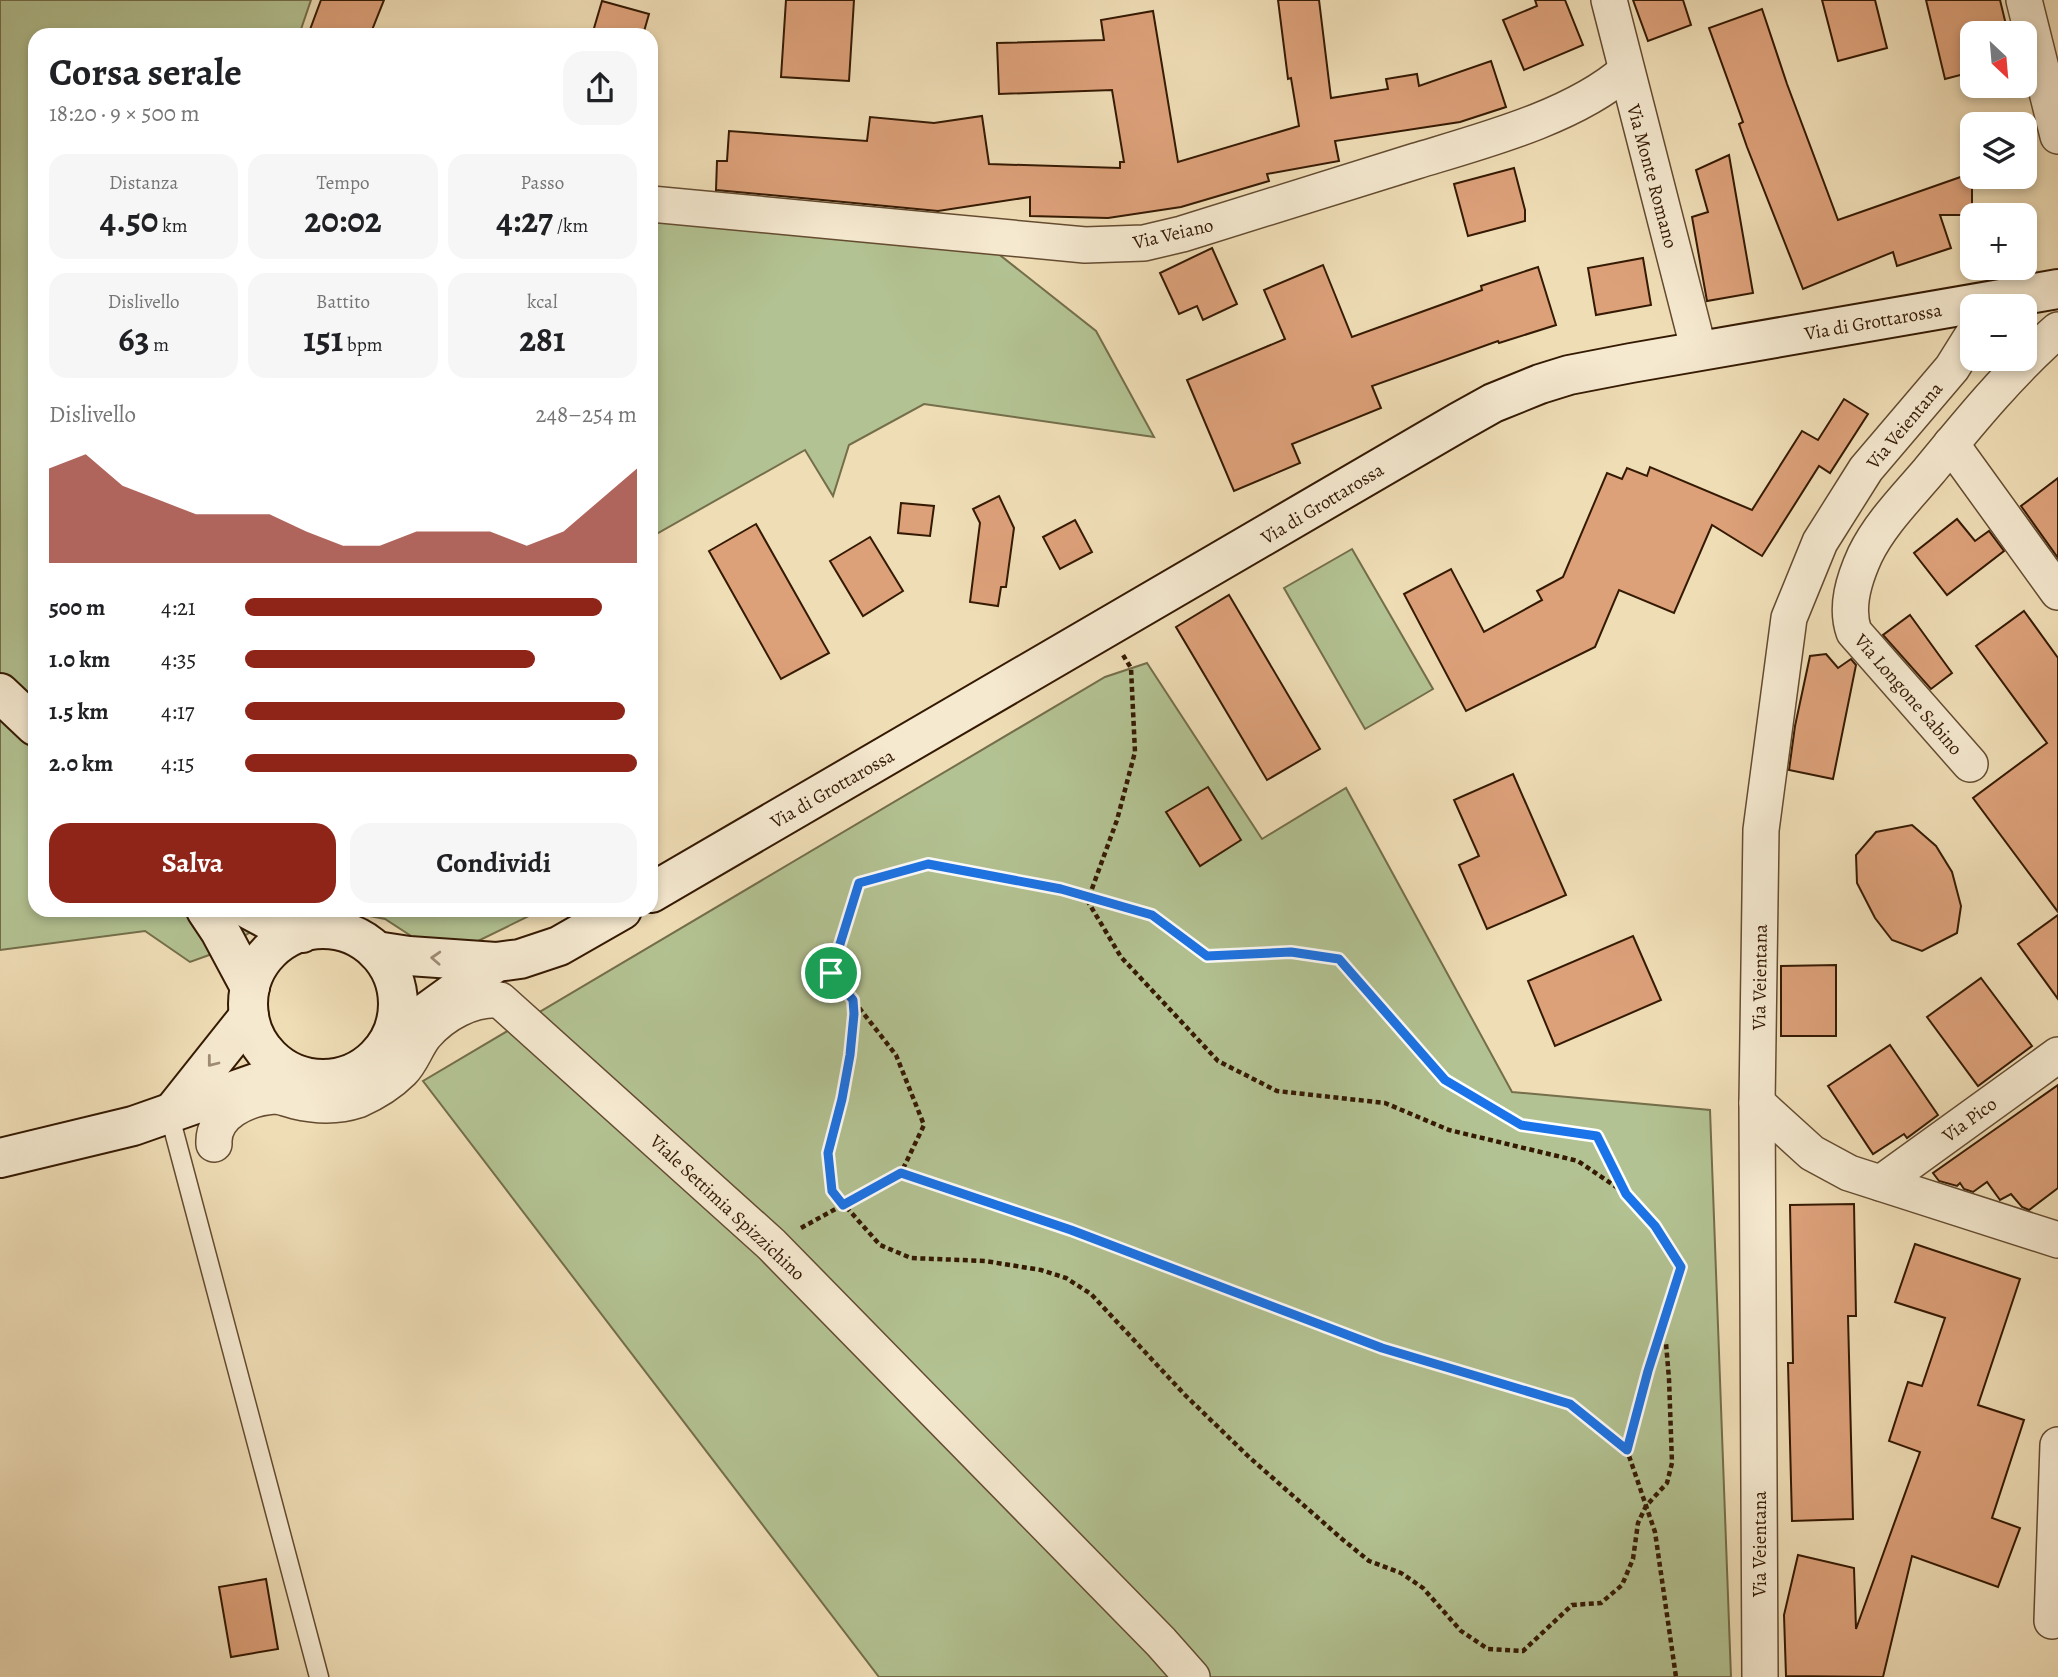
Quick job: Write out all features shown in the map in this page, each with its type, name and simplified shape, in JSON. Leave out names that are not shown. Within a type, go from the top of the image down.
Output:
[{"type":"street","name":"Via Monte Romano","points":[[1609,0],[1699,351]]},
{"type":"street","points":[[2024,0],[2049,63],[2058,136]]},
{"type":"street","name":"Via Veiano","points":[[658,205],[1085,245],[1144,243],[1182,234],[1491,138],[1588,97],[1626,71]]},
{"type":"street","name":"Via di Grottarossa","points":[[2033,294],[2058,289]]},
{"type":"street","name":"Via di Grottarossa","points":[[658,889],[1493,403],[1569,375],[1960,308]]},
{"type":"street","name":"Via Longone Sabino","points":[[1969,764],[1854,632],[1849,613],[1857,574],[1876,536],[1998,388],[2058,330]]},
{"type":"street","name":"Via Veientana","points":[[1760,1677],[1757,1103],[1761,830],[1790,618],[1820,542],[1866,469],[1960,356]]},
{"type":"street","points":[[1951,444],[2058,592]]},
{"type":"street","points":[[0,693],[28,719]]},
{"type":"street","points":[[211,917],[220,931],[250,1002],[257,1040],[264,1051],[294,1074],[316,1079],[341,1077],[369,1064],[391,1038],[496,962]]},
{"type":"street","points":[[263,917],[302,933]]},
{"type":"street","points":[[376,951],[496,962],[520,959],[559,946],[610,917]]},
{"type":"street","points":[[172,1111],[250,1002],[254,974],[268,954],[279,943],[302,933],[328,930],[343,932],[366,942],[376,951],[390,970],[397,992],[398,1007],[391,1038]]},
{"type":"street","name":"Viale Settimia Spizzichino","points":[[214,1144],[215,1129],[223,1116],[257,1098],[278,1096],[314,1105],[336,1106],[358,1100],[383,1087],[404,1069],[425,1035],[441,1020],[461,1007],[479,1001],[500,1000],[771,1244],[1161,1642],[1192,1677]]},
{"type":"street","name":"Via Pico","points":[[1881,1183],[2058,1055]]},
{"type":"street","points":[[0,1158],[93,1137],[264,1080],[294,1074]]},
{"type":"street","points":[[1757,1103],[1812,1153],[1849,1173],[2058,1240]]},
{"type":"street","points":[[2052,1621],[2058,1445]]},
{"type":"lane","points":[[172,1111],[318,1677]]},
{"type":"path","points":[[1107,628],[1130,668],[1135,752],[1117,820],[1088,898],[1121,957],[1217,1061],[1277,1091],[1385,1103],[1449,1130],[1578,1161],[1626,1194],[1655,1226],[1681,1267],[1648,1371],[1627,1450]]},
{"type":"path","points":[[771,1244],[901,1173],[924,1125],[896,1055],[831,973],[859,883],[928,864],[1061,889],[1152,915],[1207,956],[1291,952],[1339,959],[1445,1080],[1521,1125],[1597,1136],[1626,1194]]},
{"type":"path","points":[[853,1000],[850,1055],[828,1153],[832,1191],[880,1245],[911,1258],[985,1261],[1041,1270],[1066,1278],[1091,1294],[1185,1395],[1249,1457],[1369,1560],[1401,1573],[1423,1588],[1461,1631],[1488,1649],[1523,1651],[1572,1605],[1601,1603],[1622,1585],[1633,1559],[1638,1523],[1646,1506],[1667,1483],[1672,1463],[1670,1379],[1666,1343]]},
{"type":"path","points":[[901,1173],[1071,1230],[1382,1348],[1570,1404],[1627,1450],[1655,1532],[1676,1677]]},
{"type":"green space","points":[[0,0],[311,0],[301,28],[28,28],[28,917],[278,917],[212,954],[190,962],[145,931],[0,950]]},
{"type":"green space","points":[[658,219],[996,252],[1096,331],[1154,437],[924,404],[849,445],[833,496],[805,450],[658,533]]},
{"type":"green space","points":[[1352,549],[1433,689],[1365,729],[1284,588]]},
{"type":"green space","points":[[1147,663],[1262,839],[1346,788],[1512,1092],[1710,1110],[1731,1677],[879,1677],[423,1081],[1105,677]]},
{"type":"green space","points":[[375,917],[527,917],[476,942],[425,945],[385,919]]},
{"type":"building","points":[[321,0],[384,0],[373,28],[311,28]]},
{"type":"building","points":[[786,0],[854,0],[849,81],[781,77]]},
{"type":"building","points":[[1278,0],[1319,0],[1331,98],[1388,89],[1386,79],[1417,74],[1419,86],[1491,61],[1506,107],[1460,122],[1335,141],[1339,161],[1267,174],[1269,181],[1181,207],[1108,218],[1030,216],[1030,197],[938,211],[716,190],[717,161],[727,161],[729,131],[867,141],[870,117],[934,123],[982,116],[989,164],[1120,168],[1120,162],[1124,162],[1112,90],[999,94],[997,43],[1104,40],[1101,20],[1153,11],[1178,162],[1299,126],[1291,78],[1288,79]]},
{"type":"building","points":[[1535,0],[1565,0],[1583,45],[1524,70],[1503,20],[1537,6]]},
{"type":"building","points":[[1633,0],[1683,0],[1691,25],[1648,41]]},
{"type":"building","points":[[1822,0],[1875,0],[1887,48],[1838,61]]},
{"type":"building","points":[[1926,0],[2000,0],[2005,21],[1960,21],[1960,75],[1945,79]]},
{"type":"building","points":[[602,1],[649,14],[645,28],[594,28]]},
{"type":"building","points":[[1762,9],[1838,220],[1960,177],[1960,189],[1972,189],[1972,203],[1960,203],[1960,215],[1940,215],[1951,248],[1897,266],[1893,252],[1803,289],[1747,147],[1739,124],[1743,122],[1709,28]]},
{"type":"building","points":[[1729,155],[1753,293],[1707,301],[1692,217],[1708,212],[1696,170]]},
{"type":"building","points":[[1514,168],[1525,210],[1525,221],[1468,236],[1454,184]]},
{"type":"building","points":[[1212,248],[1237,304],[1203,320],[1197,306],[1179,314],[1160,273]]},
{"type":"building","points":[[1643,258],[1651,305],[1596,315],[1588,268]]},
{"type":"building","points":[[1323,265],[1352,337],[1482,290],[1481,286],[1538,267],[1556,325],[1499,343],[1498,341],[1372,386],[1381,408],[1292,444],[1300,463],[1234,491],[1187,380],[1285,339],[1264,290]]},
{"type":"building","points":[[1844,399],[1868,414],[1830,473],[1819,466],[1762,556],[1712,525],[1674,613],[1619,590],[1595,647],[1466,711],[1404,594],[1451,569],[1484,632],[1542,600],[1537,591],[1563,577],[1607,473],[1622,479],[1627,468],[1647,476],[1650,467],[1752,510],[1802,431],[1818,440]]},
{"type":"building","points":[[2058,478],[2058,558],[2021,506]]},
{"type":"building","points":[[999,496],[1014,528],[1006,587],[1001,587],[998,606],[970,602],[980,523],[973,509]]},
{"type":"building","points":[[901,503],[934,506],[930,536],[898,533]]},
{"type":"building","points":[[1957,519],[1975,541],[1989,531],[2004,551],[1947,595],[1914,553]]},
{"type":"building","points":[[1075,520],[1092,552],[1060,569],[1043,537]]},
{"type":"building","points":[[756,524],[829,653],[781,679],[709,551]]},
{"type":"building","points":[[870,537],[903,591],[863,616],[830,561]]},
{"type":"building","points":[[1229,595],[1320,749],[1267,780],[1176,627]]},
{"type":"building","points":[[2024,611],[2058,658],[2058,912],[1973,798],[2047,743],[1976,646]]},
{"type":"building","points":[[1910,615],[1952,673],[1931,689],[1883,635]]},
{"type":"building","points":[[1826,654],[1838,668],[1851,659],[1856,665],[1833,779],[1789,770],[1810,656]]},
{"type":"building","points":[[1513,774],[1566,895],[1487,929],[1459,865],[1479,856],[1454,800]]},
{"type":"building","points":[[1208,787],[1241,840],[1200,866],[1166,812]]},
{"type":"building","points":[[1912,825],[1936,846],[1952,872],[1961,906],[1957,933],[1922,951],[1892,940],[1875,918],[1857,883],[1856,855],[1876,832]]},
{"type":"building","points":[[2058,915],[2058,999],[2018,944]]},
{"type":"building","points":[[1633,936],[1661,1000],[1555,1046],[1528,981]]},
{"type":"building","points":[[1836,965],[1836,1036],[1781,1036],[1781,966]]},
{"type":"building","points":[[1981,978],[2032,1046],[1978,1086],[1927,1017]]},
{"type":"building","points":[[1890,1045],[1938,1115],[1907,1138],[1904,1134],[1873,1154],[1828,1086]]},
{"type":"building","points":[[2058,1085],[2058,1188],[2029,1210],[2022,1207],[2011,1194],[2000,1200],[1987,1182],[1973,1192],[1964,1189],[1960,1183],[1957,1186],[1939,1181],[1933,1173]]},
{"type":"building","points":[[1854,1204],[1856,1316],[1848,1316],[1853,1519],[1792,1521],[1788,1363],[1793,1363],[1790,1205]]},
{"type":"building","points":[[1915,1244],[2020,1279],[1978,1405],[2024,1420],[1992,1518],[2020,1528],[1998,1587],[1912,1556],[1883,1677],[1786,1676],[1784,1615],[1798,1555],[1854,1568],[1856,1629],[1920,1452],[1889,1441],[1908,1382],[1922,1386],[1945,1318],[1895,1302]]},
{"type":"building","points":[[266,1579],[278,1649],[231,1657],[219,1587]]},
{"type":"route","points":[[928,864],[1061,889],[1152,915],[1207,956],[1291,952],[1339,959],[1445,1080],[1521,1125],[1597,1136],[1626,1194],[1655,1226],[1681,1267],[1648,1371],[1627,1450],[1570,1404],[1382,1348],[1071,1230],[901,1173],[843,1205],[832,1191],[828,1153],[842,1099],[854,1014],[853,1000],[831,973],[859,883],[928,864]]}]
